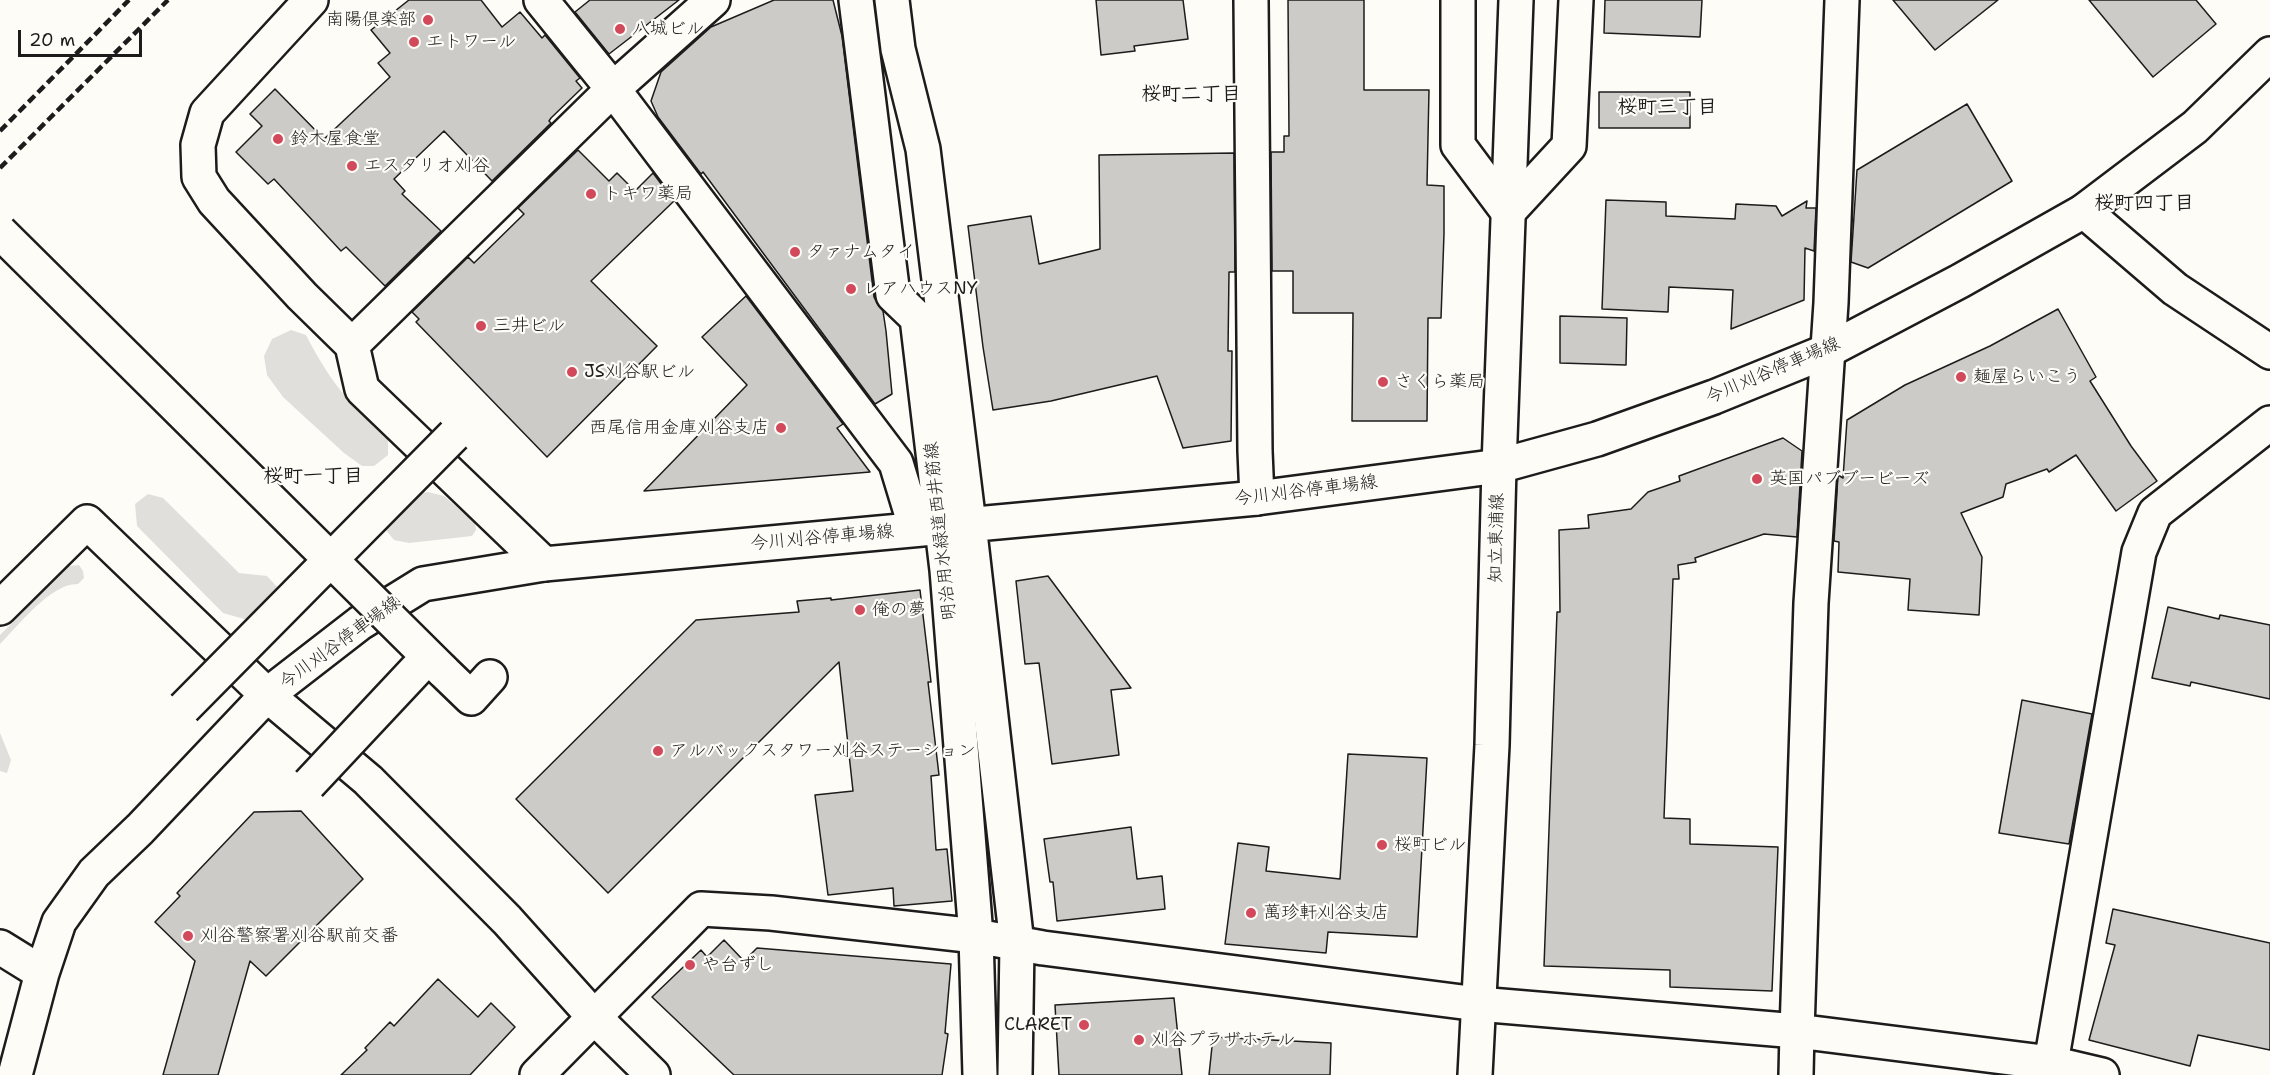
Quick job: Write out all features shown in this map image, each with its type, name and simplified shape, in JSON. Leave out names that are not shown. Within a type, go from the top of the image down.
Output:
[{"type":"street","points":[[311,0],[207,113],[198,145],[199,177],[214,201],[352,345],[362,389],[544,564]]},
{"type":"street","points":[[541,0],[613,89],[942,527]]},
{"type":"street","points":[[352,345],[613,89],[713,0]]},
{"type":"street","name":"明治用水緑道西井筋線","points":[[856,0],[893,295],[917,318],[942,527],[976,936],[980,1075]]},
{"type":"street","points":[[892,0],[898,49],[923,149],[942,527],[1017,944],[1015,1075]]},
{"type":"street","points":[[1251,0],[1254,427],[1257,498]]},
{"type":"street","points":[[1458,0],[1458,145],[1508,212],[1569,146],[1576,0]]},
{"type":"street","name":"知立東浦線","points":[[1475,1075],[1492,745],[1498,466],[1516,0]]},
{"type":"street","points":[[1796,1075],[1811,603],[1827,351],[1842,0]]},
{"type":"street","name":"今川刈谷停車場線","points":[[15,1075],[42,973],[59,922],[94,873],[267,695],[360,623],[423,584],[544,564],[1257,498],[1498,466],[1597,439],[1714,397],[1827,351],[2084,211],[2195,127],[2270,54]]},
{"type":"street","points":[[2084,211],[2175,289],[2270,352]]},
{"type":"street","points":[[0,232],[330,562],[471,698],[490,677]]},
{"type":"street","points":[[2051,1063],[2139,552],[2156,513],[2270,423]]},
{"type":"street","points":[[184,708],[453,435]]},
{"type":"street","points":[[0,608],[87,522],[267,695],[368,780],[507,920],[595,1018],[652,1075]]},
{"type":"street","points":[[309,784],[428,657]]},
{"type":"street","points":[[537,1075],[701,909],[771,913],[976,936],[1017,944],[1478,1004],[1797,1031],[2051,1063],[2102,1075]]},
{"type":"street","points":[[0,947],[42,973]]},
{"type":"shaded area","points":[[291,330],[306,335],[341,391],[374,426],[388,437],[388,455],[374,466],[362,466],[344,453],[283,397],[267,375],[264,356],[272,339]]},
{"type":"shaded area","points":[[428,492],[444,496],[475,523],[476,530],[472,536],[409,543],[394,540],[385,529],[388,519],[412,494]]},
{"type":"shaded area","points":[[148,494],[163,498],[239,573],[267,576],[279,589],[258,623],[223,613],[137,526],[135,504]]},
{"type":"shaded area","points":[[79,565],[84,578],[78,584],[57,590],[46,598],[0,644],[0,635],[69,566]]},
{"type":"shaded area","points":[[0,733],[11,760],[7,773],[0,771]]},
{"type":"building","points":[[409,0],[481,0],[502,27],[520,12],[542,38],[545,35],[580,78],[576,81],[582,88],[551,118],[549,121],[551,123],[492,181],[444,131],[394,179],[405,191],[402,194],[441,231],[385,286],[346,247],[341,251],[274,179],[268,184],[236,152],[262,126],[250,114],[275,89],[324,139],[390,77],[378,63],[390,53],[371,30]]},
{"type":"building","name":"八城ビル","points":[[590,0],[679,0],[609,54],[575,12]]},
{"type":"building","points":[[774,0],[833,0],[842,36],[874,297],[883,311],[892,394],[875,404],[703,172],[701,174],[658,117],[651,101],[661,72],[711,27]]},
{"type":"building","points":[[1096,0],[1183,0],[1188,39],[1134,46],[1135,51],[1101,55]]},
{"type":"building","points":[[1288,0],[1364,0],[1364,90],[1429,90],[1427,185],[1444,186],[1444,234],[1441,318],[1428,318],[1427,421],[1352,421],[1353,313],[1293,313],[1293,271],[1272,271],[1271,152],[1284,152],[1284,136],[1289,136]]},
{"type":"building","points":[[1605,0],[1702,0],[1700,37],[1604,33]]},
{"type":"building","points":[[1893,0],[1998,0],[1935,50]]},
{"type":"building","points":[[2089,0],[2196,0],[2216,24],[2153,77]]},
{"type":"building","points":[[1599,92],[1690,92],[1690,128],[1599,128]]},
{"type":"building","points":[[1967,104],[2012,181],[1868,268],[1851,262],[1857,170]]},
{"type":"building","points":[[578,150],[609,181],[617,173],[635,191],[653,173],[674,201],[591,281],[657,346],[547,457],[416,322],[419,319],[412,312],[468,257],[474,263],[524,214],[518,208]]},
{"type":"building","points":[[1234,153],[1235,272],[1229,272],[1228,351],[1232,351],[1231,441],[1183,448],[1157,376],[1051,401],[993,410],[968,226],[1031,216],[1039,264],[1100,249],[1099,155]]},
{"type":"building","points":[[1606,200],[1666,202],[1666,216],[1735,219],[1736,204],[1776,206],[1782,216],[1807,201],[1806,208],[1816,208],[1814,251],[1805,248],[1804,300],[1731,329],[1733,290],[1669,287],[1668,312],[1602,309]]},
{"type":"building","points":[[746,296],[843,424],[837,428],[870,472],[644,491],[747,385],[702,337]]},
{"type":"building","points":[[2058,309],[2096,377],[2090,381],[2131,446],[2157,481],[2116,511],[2076,455],[2049,472],[2047,469],[2006,484],[2003,497],[1961,513],[1982,557],[1979,615],[1908,610],[1910,579],[1838,572],[1839,542],[1834,541],[1838,475],[1843,478],[1847,420],[1905,385],[1990,346]]},
{"type":"building","points":[[1560,316],[1627,318],[1626,365],[1560,363]]},
{"type":"building","points":[[1783,438],[1802,451],[1797,537],[1764,534],[1695,558],[1696,562],[1678,565],[1679,579],[1673,579],[1664,818],[1690,819],[1690,844],[1778,847],[1772,991],[1670,987],[1670,970],[1544,966],[1557,612],[1560,612],[1559,530],[1589,528],[1588,515],[1631,509],[1648,492],[1680,481],[1679,476]]},
{"type":"building","points":[[1048,576],[1131,688],[1111,690],[1119,755],[1052,764],[1039,663],[1025,664],[1016,581]]},
{"type":"building","points":[[920,590],[939,775],[931,776],[936,850],[947,849],[952,901],[894,906],[893,888],[828,895],[815,795],[853,791],[839,662],[608,893],[516,799],[696,620],[799,612],[797,601],[831,598],[831,600]]},
{"type":"building","points":[[2168,607],[2219,619],[2220,615],[2270,625],[2270,699],[2191,682],[2190,686],[2152,678]]},
{"type":"building","points":[[2022,700],[2092,714],[2069,844],[1999,833]]},
{"type":"building","name":"桜町ビル","points":[[1348,754],[1427,758],[1417,937],[1328,932],[1326,953],[1225,944],[1238,843],[1269,847],[1266,871],[1340,879]]},
{"type":"building","points":[[301,811],[363,879],[266,976],[250,961],[218,1075],[163,1075],[195,961],[155,922],[180,896],[177,893],[254,812]]},
{"type":"building","points":[[1131,827],[1137,879],[1162,876],[1165,909],[1057,921],[1053,882],[1050,882],[1044,839]]},
{"type":"building","points":[[2113,909],[2270,943],[2270,1050],[2198,1035],[2190,1066],[2089,1040],[2115,945],[2106,943]]},
{"type":"building","points":[[724,940],[744,961],[757,948],[951,964],[945,1033],[948,1034],[942,1075],[734,1075],[652,997],[701,950],[707,957]]},
{"type":"building","points":[[438,979],[478,1017],[491,1003],[515,1027],[470,1075],[341,1075],[367,1050],[365,1048],[390,1022],[394,1026]]},
{"type":"building","name":"刈谷プラザホテル","points":[[1174,998],[1182,1075],[1059,1075],[1055,1005]]},
{"type":"building","points":[[1213,1037],[1331,1043],[1330,1075],[1209,1075]]},
{"type":"railway","points":[[0,131],[129,0]]},
{"type":"railway","points":[[0,168],[168,0]]},
{"type":"place","name":"南陽倶楽部","points":[[428,20]]},
{"type":"place","name":"八城ビル","points":[[620,29]]},
{"type":"place","name":"エトワール","points":[[414,42]]},
{"type":"place","name":"鈴木屋食堂","points":[[278,139]]},
{"type":"place","name":"エスタリオ刈谷","points":[[352,166]]},
{"type":"place","name":"トキワ薬局","points":[[591,194]]},
{"type":"place","name":"タァナムタイ","points":[[795,252]]},
{"type":"place","name":"レアハウスNY","points":[[851,289]]},
{"type":"place","name":"三井ビル","points":[[481,326]]},
{"type":"place","name":"JS刈谷駅ビル","points":[[572,372]]},
{"type":"place","name":"麺屋らいこう","points":[[1961,377]]},
{"type":"place","name":"さくら薬局","points":[[1383,382]]},
{"type":"place","name":"西尾信用金庫刈谷支店","points":[[781,428]]},
{"type":"place","name":"英国パブブービーズ","points":[[1757,479]]},
{"type":"place","name":"俺の夢","points":[[860,610]]},
{"type":"place","name":"アルバックスタワー刈谷ステーション","points":[[658,751]]},
{"type":"place","name":"桜町ビル","points":[[1382,845]]},
{"type":"place","name":"萬珍軒刈谷支店","points":[[1251,913]]},
{"type":"place","name":"刈谷警察署刈谷駅前交番","points":[[188,936]]},
{"type":"place","name":"や台ずし","points":[[690,965]]},
{"type":"place","name":"CLARET","points":[[1084,1025]]},
{"type":"place","name":"刈谷プラザホテル","points":[[1139,1040]]},
{"type":"district","name":"桜町二丁目","points":[[1191,95]]},
{"type":"district","name":"桜町三丁目","points":[[1667,108]]},
{"type":"district","name":"桜町四丁目","points":[[2144,204]]},
{"type":"district","name":"桜町一丁目","points":[[313,477]]}]
